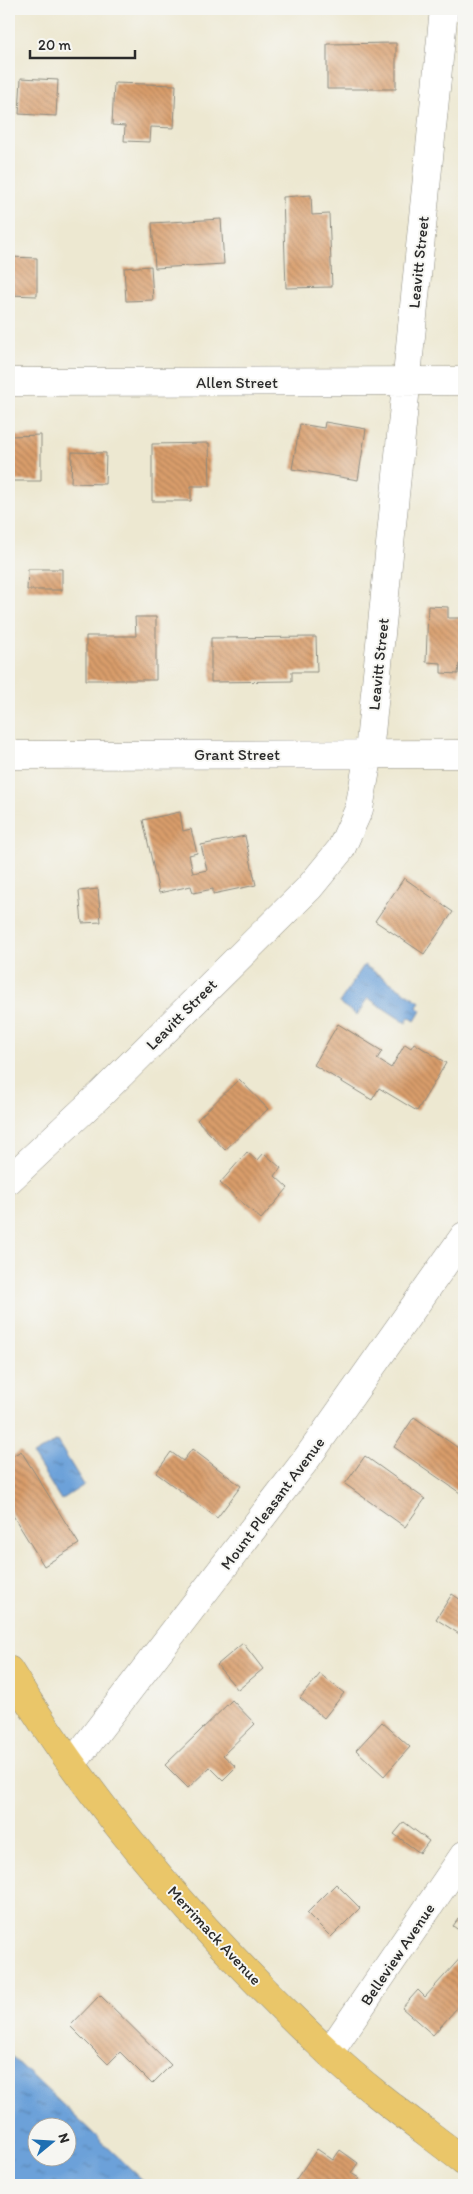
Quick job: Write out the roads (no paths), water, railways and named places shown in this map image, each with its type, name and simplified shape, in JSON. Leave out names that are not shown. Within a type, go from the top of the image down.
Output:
[{"type":"main road","name":"Merrimack Avenue","points":[[9,1670],[32,1708],[94,1795],[166,1882],[214,1936],[329,2053],[374,2092],[464,2161]]},
{"type":"street","name":"Leavitt Street","points":[[9,1180],[103,1092],[309,888],[341,849],[359,809],[369,753],[444,9]]},
{"type":"street","name":"Allen Street","points":[[9,382],[464,381]]},
{"type":"street","name":"Grant Street","points":[[9,755],[464,754]]},
{"type":"street","name":"Mount Pleasant Avenue","points":[[72,1764],[305,1461],[464,1236]]},
{"type":"street","name":"Belleview Avenue","points":[[329,2053],[464,1855]]},
{"type":"water","points":[[364,965],[420,1002],[417,1007],[421,1011],[415,1021],[409,1017],[406,1023],[368,998],[357,1015],[339,1003]]},
{"type":"water","points":[[57,1441],[84,1485],[61,1500],[33,1455]]},
{"type":"water","points":[[9,2054],[75,2116],[28,2116],[28,2166],[78,2166],[78,2119],[148,2185],[9,2185]]}]
